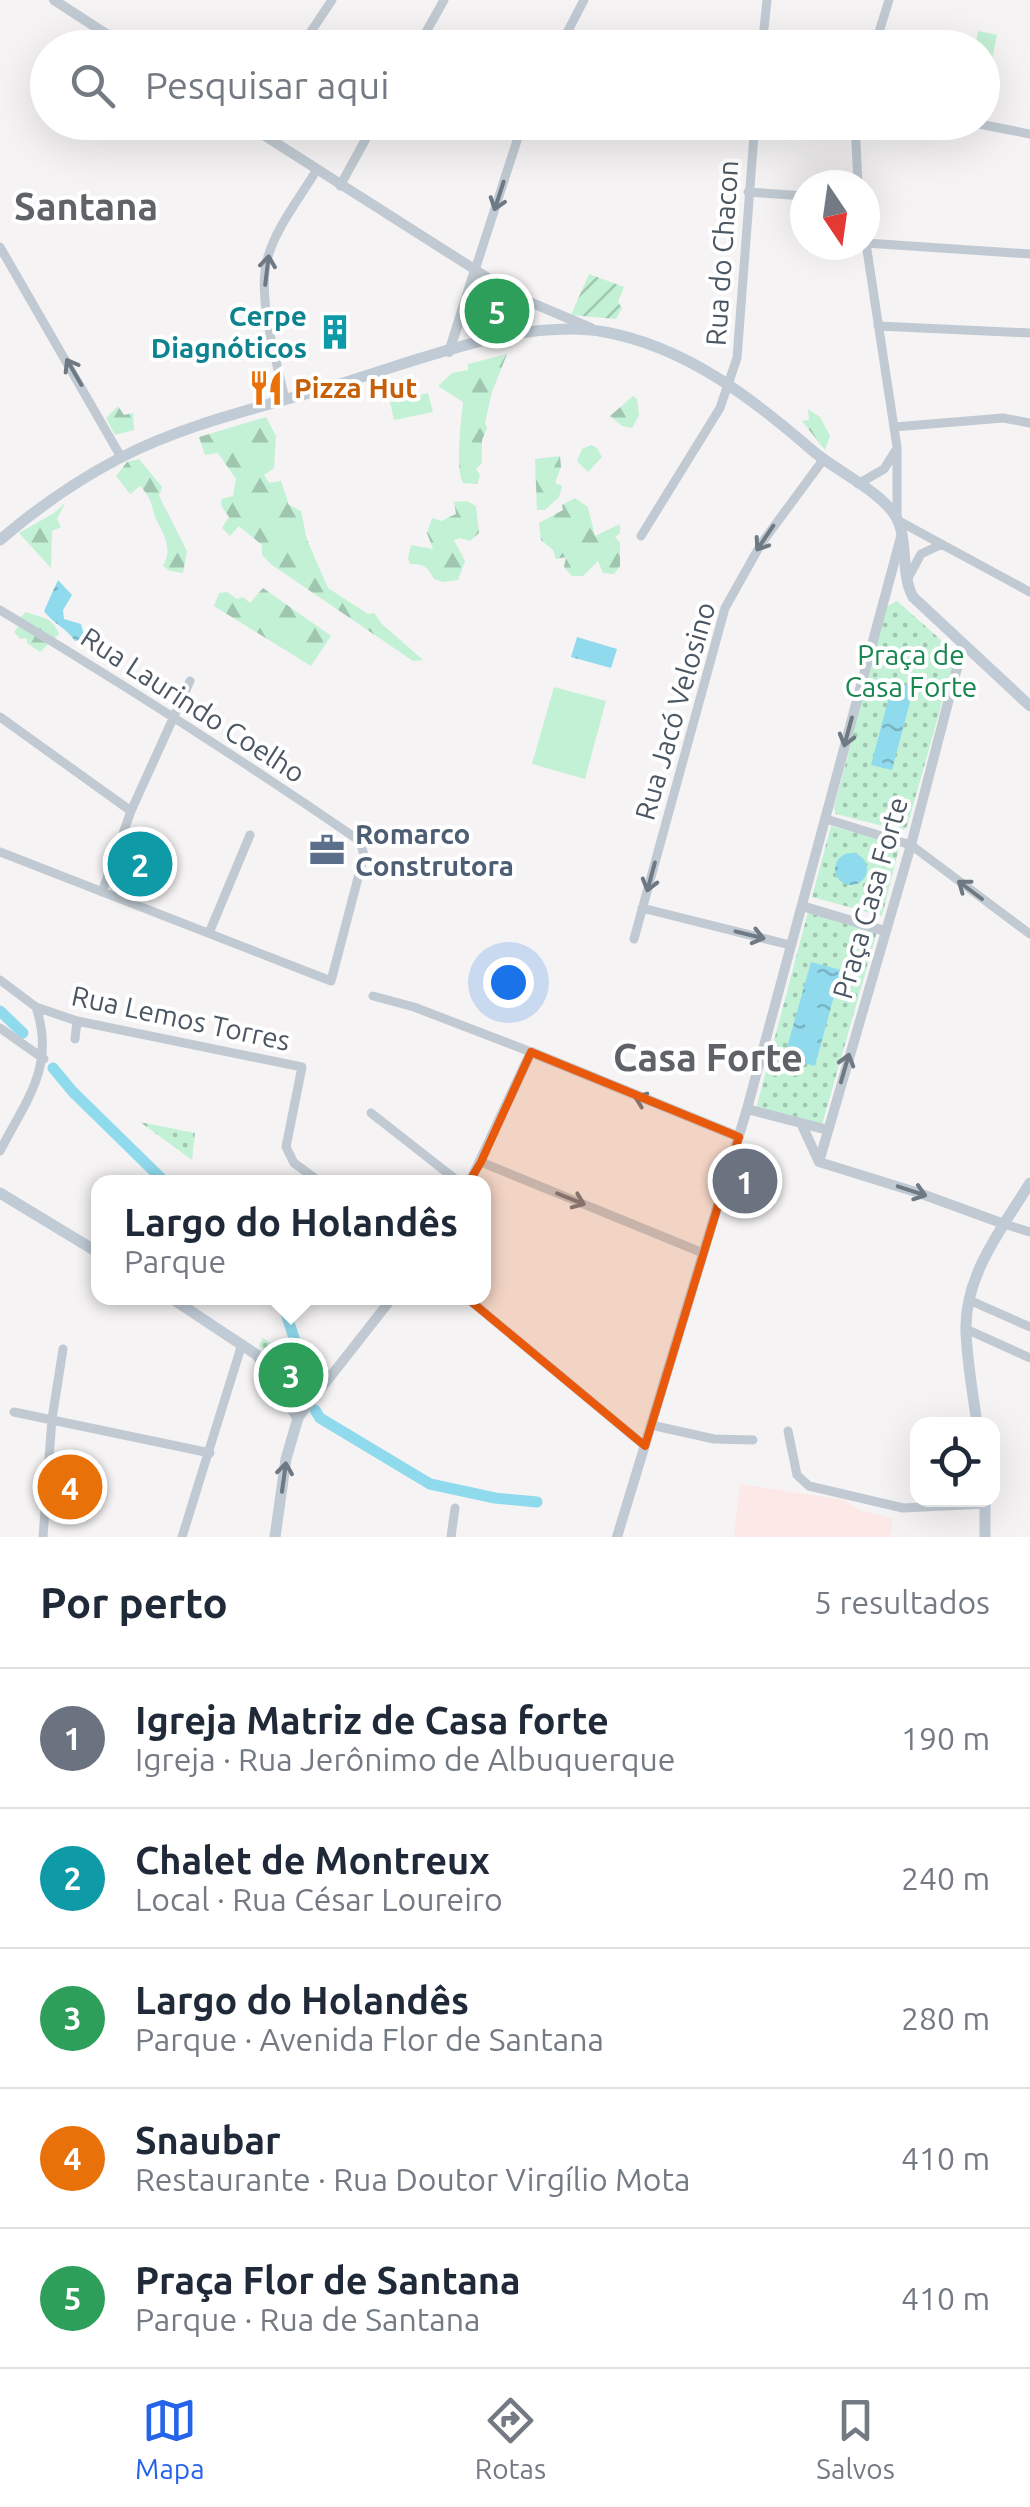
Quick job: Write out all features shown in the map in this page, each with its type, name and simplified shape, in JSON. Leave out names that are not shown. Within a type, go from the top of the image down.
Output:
[{"type":"main road","points":[[0,540],[70,488],[121,457],[192,429],[449,352],[542,331],[601,332],[671,352],[730,386],[858,484],[897,519],[913,597],[1030,706]]},
{"type":"main road","points":[[975,1417],[966,1329],[969,1300],[980,1266],[1028,1191]]},
{"type":"main road","points":[[0,1193],[91,1249]]},
{"type":"main road","points":[[182,1305],[264,1362],[298,1418],[286,1459],[275,1537]]},
{"type":"main road","points":[[985,1537],[986,1507]]},
{"type":"street","points":[[54,0],[100,30]]},
{"type":"street","points":[[312,30],[332,0]]},
{"type":"street","points":[[427,30],[444,0]]},
{"type":"street","points":[[568,30],[584,0]]},
{"type":"street","points":[[764,30],[767,0]]},
{"type":"street","points":[[880,30],[889,0]]},
{"type":"street","points":[[1000,128],[1030,134]]},
{"type":"street","points":[[271,140],[475,270],[554,314],[601,332]]},
{"type":"street","points":[[340,186],[365,140]]},
{"type":"street","points":[[449,352],[516,140]]},
{"type":"street","name":"Rua do Chacon","points":[[730,386],[737,358],[753,140]]},
{"type":"street","points":[[856,140],[857,170]]},
{"type":"street","points":[[286,400],[267,305],[266,262],[273,242],[316,171]]},
{"type":"street","points":[[748,192],[790,195]]},
{"type":"street","points":[[880,241],[1030,254]]},
{"type":"street","points":[[0,246],[121,457]]},
{"type":"street","points":[[868,260],[897,447],[897,519],[1030,592]]},
{"type":"street","points":[[878,326],[1030,332]]},
{"type":"street","points":[[641,536],[730,386]]},
{"type":"street","points":[[894,427],[1003,418],[1030,423]]},
{"type":"street","points":[[858,484],[884,469],[897,447]]},
{"type":"street","name":"Rua Jacó Velosino","points":[[634,939],[725,608],[760,544],[823,460]]},
{"type":"street","points":[[617,1537],[739,1138],[900,537]]},
{"type":"street","points":[[907,581],[921,554],[942,544]]},
{"type":"street","name":"Rua Laurindo Coelho","points":[[0,610],[174,716],[360,841],[364,855],[331,982],[209,933]]},
{"type":"street","name":"Praça Casa Forte","points":[[819,1162],[911,845],[963,646]]},
{"type":"street","points":[[102,892],[132,811],[190,681]]},
{"type":"street","points":[[0,717],[132,811]]},
{"type":"street","points":[[826,818],[911,845],[1030,934]]},
{"type":"street","points":[[0,852],[209,933],[250,835]]},
{"type":"street","points":[[802,906],[885,930]]},
{"type":"street","points":[[642,908],[790,945]]},
{"type":"street","name":"Rua Lemos Torres","points":[[0,980],[16,996],[36,1007],[77,1021],[302,1067],[286,1148],[294,1164],[310,1175]]},
{"type":"street","points":[[373,996],[531,1052],[739,1138]]},
{"type":"street","points":[[0,1151],[44,1059],[44,1039],[36,1007]]},
{"type":"street","points":[[75,1038],[77,1021]]},
{"type":"street","points":[[0,1028],[44,1059]]},
{"type":"street","points":[[474,1175],[531,1052]]},
{"type":"street","points":[[747,1109],[828,1130]]},
{"type":"street","points":[[371,1113],[450,1175]]},
{"type":"street","points":[[801,1123],[819,1162],[1030,1232]]},
{"type":"street","points":[[481,1162],[703,1253]]},
{"type":"street","points":[[969,1300],[1030,1327]]},
{"type":"street","points":[[298,1418],[387,1305]]},
{"type":"street","points":[[475,1305],[645,1446]]},
{"type":"street","points":[[966,1329],[1030,1358]]},
{"type":"street","points":[[182,1537],[242,1344]]},
{"type":"street","points":[[43,1537],[52,1419],[63,1349]]},
{"type":"street","points":[[14,1412],[210,1453]]},
{"type":"street","points":[[652,1424],[714,1440],[753,1440]]},
{"type":"street","points":[[788,1432],[798,1476],[808,1486],[903,1508],[917,1507]]},
{"type":"street","points":[[451,1537],[455,1508]]},
{"type":"highlighted area","points":[[531,1052],[739,1137],[645,1446],[421,1260],[481,1162]]},
{"type":"shaded area","points":[[740,1484],[844,1500],[859,1510],[893,1519],[890,1537],[734,1537]]},
{"type":"green space","points":[[589,274],[624,287],[618,302],[622,308],[616,319],[571,315]]},
{"type":"green space","points":[[481,285],[488,285],[525,309],[525,320],[474,337],[468,335],[468,309]]},
{"type":"green space","points":[[507,354],[492,392],[482,440],[482,463],[476,469],[480,475],[477,484],[463,483],[459,456],[463,402],[438,386],[452,373],[468,370],[468,364]]},
{"type":"green space","points":[[428,393],[433,412],[394,420],[390,402]]},
{"type":"green space","points":[[633,396],[639,415],[632,428],[622,426],[610,416]]},
{"type":"green space","points":[[118,406],[124,415],[133,413],[134,430],[115,435],[106,418]]},
{"type":"green space","points":[[808,409],[820,417],[830,436],[825,450],[802,421],[809,420]]},
{"type":"green space","points":[[266,417],[276,436],[274,468],[264,475],[269,483],[281,481],[289,505],[301,511],[307,540],[328,588],[368,614],[374,613],[423,660],[413,661],[272,565],[262,555],[262,545],[239,526],[230,536],[222,528],[229,517],[221,505],[222,499],[233,496],[236,479],[218,453],[205,455],[199,437]]},
{"type":"green space","points":[[591,445],[602,457],[588,472],[577,461],[582,449]]},
{"type":"green space","points":[[560,456],[555,483],[562,486],[559,497],[545,510],[537,510],[535,459]]},
{"type":"green space","points":[[139,459],[162,487],[159,496],[187,551],[183,573],[163,566],[167,545],[145,491],[140,486],[130,494],[116,476],[127,462]]},
{"type":"green space","points":[[575,498],[588,507],[595,536],[620,524],[620,533],[615,537],[620,543],[620,566],[614,574],[603,573],[598,561],[583,576],[572,576],[564,567],[566,557],[556,559],[553,550],[541,540],[539,523],[563,510],[562,505]]},
{"type":"green space","points":[[467,501],[476,506],[479,533],[470,541],[454,540],[465,561],[458,580],[434,579],[425,567],[410,564],[411,545],[433,549],[427,533],[432,518],[441,521],[456,514],[454,502]]},
{"type":"green space","points":[[65,503],[57,519],[61,527],[52,531],[51,568],[19,533]]},
{"type":"green space","points":[[263,588],[331,636],[311,666],[214,606],[219,593],[243,597],[250,603]]},
{"type":"green space","name":"Praça de Casa Forte","points":[[897,601],[955,657],[907,827],[902,831],[836,814],[834,808],[886,607]]},
{"type":"green space","points":[[26,612],[49,621],[59,634],[40,652],[27,643],[27,638],[20,639],[14,632],[18,627],[15,622]]},
{"type":"green space","points":[[554,687],[606,701],[585,779],[532,764]]},
{"type":"green space","points":[[831,826],[900,844],[882,916],[812,897]]},
{"type":"green space","points":[[808,912],[877,932],[822,1125],[758,1109],[757,1105]]},
{"type":"green space","points":[[140,1122],[195,1133],[192,1160]]},
{"type":"green space","points":[[263,1338],[298,1360],[307,1400],[302,1406],[297,1405],[274,1361],[259,1345]]},
{"type":"water","points":[[58,580],[72,595],[63,610],[64,619],[81,624],[85,639],[75,641],[44,611]]},
{"type":"water","points":[[577,637],[617,649],[611,668],[571,657]]},
{"type":"water","points":[[893,682],[914,687],[892,770],[871,765]]},
{"type":"water","points":[[851,853],[862,858],[867,869],[862,880],[851,885],[840,880],[835,869],[840,858]]},
{"type":"water","points":[[811,962],[841,970],[815,1066],[784,1058]]},
{"type":"waterway","points":[[0,1011],[23,1033]]},
{"type":"waterway","points":[[53,1068],[158,1175]]},
{"type":"waterway","points":[[283,1305],[304,1394]]},
{"type":"waterway","points":[[315,1410],[320,1418],[430,1484],[495,1498],[537,1502]]},
{"type":"place","name":"Praça Flor de Santana","points":[[497,311]]},
{"type":"place","name":"Cerpe Diagnóticos","points":[[335,332]]},
{"type":"place","name":"Pizza Hut","points":[[266,388]]},
{"type":"place","name":"Romarco Construtora","points":[[327,850]]},
{"type":"place","name":"Chalet de Montreux","points":[[140,864]]},
{"type":"place","name":"Igreja Matriz de Casa forte","points":[[745,1181]]},
{"type":"place","name":"Largo do Holandês","points":[[291,1375]]},
{"type":"place","name":"Snaubar","points":[[70,1487]]},
{"type":"district","name":"Santana","points":[[86,207]]},
{"type":"district","name":"Casa Forte","points":[[708,1058]]}]
